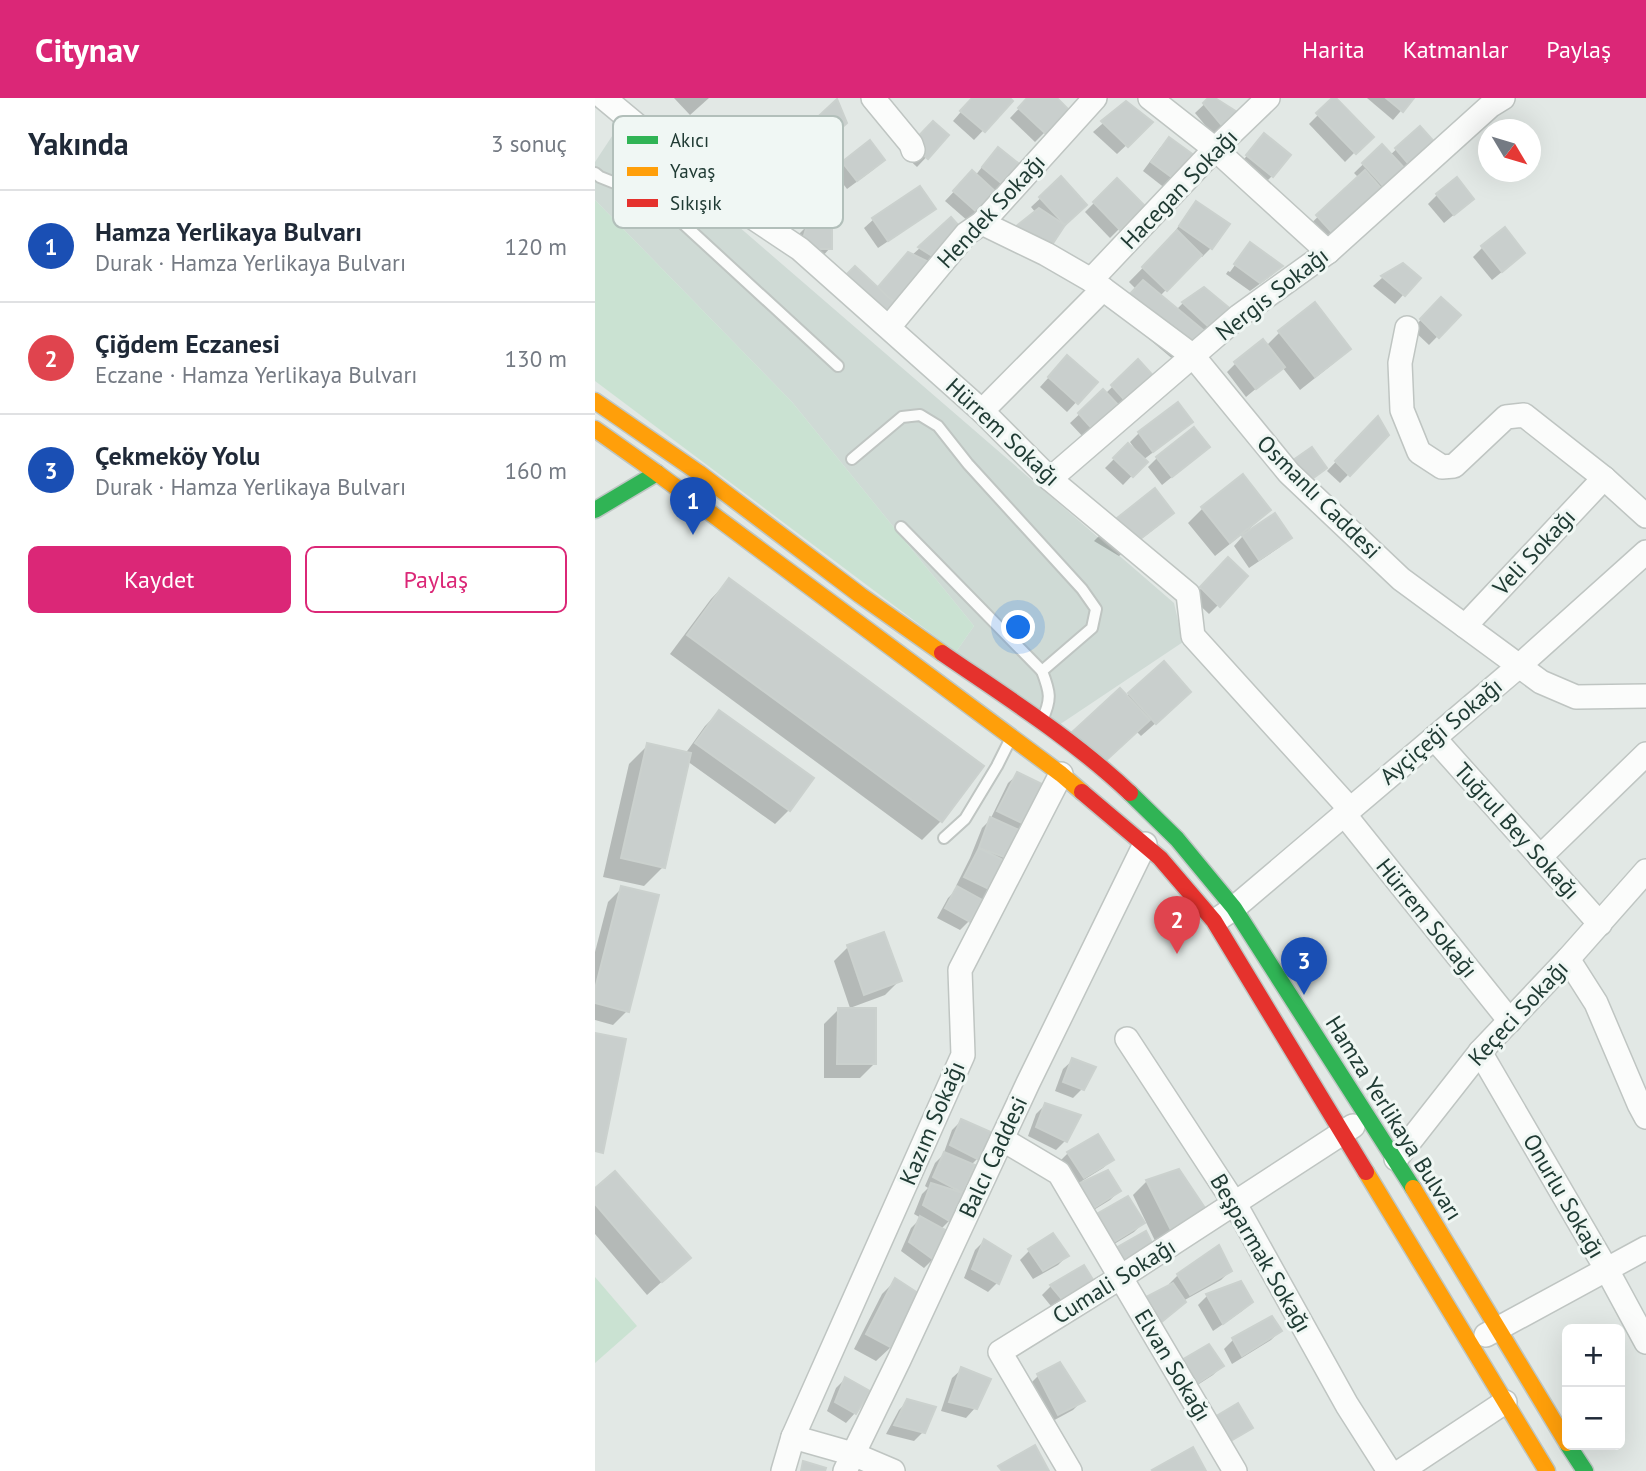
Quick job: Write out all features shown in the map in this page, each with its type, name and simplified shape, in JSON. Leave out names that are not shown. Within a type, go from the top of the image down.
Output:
[{"type":"main road","name":"Hamza Yerlikaya Bulvarı","points":[[595,401],[699,473],[860,595],[1100,766],[1177,839],[1234,908],[1396,1159],[1562,1434]]},
{"type":"main road","points":[[595,429],[1061,774],[1160,858],[1214,921],[1547,1471]]},
{"type":"main road","points":[[595,510],[657,473]]},
{"type":"main road","name":"Hamza Yerlikaya Bulvarı","points":[[1572,1450],[1585,1471]]},
{"type":"street","points":[[595,103],[601,98]]},
{"type":"street","name":"Hürrem Sokağı","points":[[601,98],[623,116]]},
{"type":"street","points":[[873,98],[913,149]]},
{"type":"street","name":"Hendek Sokağı","points":[[888,327],[966,234],[982,223],[1095,98]]},
{"type":"street","points":[[1150,98],[1215,149],[1328,252]]},
{"type":"street","name":"Hacegan Sokağı","points":[[982,411],[1097,285],[1215,149],[1268,98]]},
{"type":"street","name":"Nergis Sokağı","points":[[1050,479],[1239,316],[1328,252],[1492,101]]},
{"type":"street","name":"Osmanlı Caddesi","points":[[982,223],[1045,254],[1097,285],[1193,356],[1289,473],[1401,579],[1518,666],[1541,682],[1576,697],[1646,696]]},
{"type":"street","name":"Hürrem Sokağı","points":[[768,228],[800,249],[982,411],[1050,479],[1188,594],[1193,636],[1347,812],[1510,1021]]},
{"type":"street","points":[[1407,328],[1399,363],[1402,410],[1419,452],[1442,467],[1454,466],[1506,417],[1524,415],[1604,478],[1646,516]]},
{"type":"street","name":"Veli Sokağı","points":[[1465,626],[1604,478]]},
{"type":"street","name":"Ayçiçeği Sokağı","points":[[1214,921],[1234,908],[1434,738],[1646,552]]},
{"type":"street","name":"Tuğrul Bey Sokağı","points":[[1434,738],[1600,923]]},
{"type":"street","points":[[1540,857],[1646,754]]},
{"type":"street","name":"Kazım Sokağı","points":[[783,1471],[793,1437],[963,1055],[960,970],[1061,774]]},
{"type":"street","name":"Balcı Caddesi","points":[[849,1462],[1028,1083],[1145,844]]},
{"type":"street","name":"Keçeci Sokağı","points":[[1396,1159],[1480,1052],[1646,872]]},
{"type":"street","points":[[1568,959],[1595,1003],[1646,1117]]},
{"type":"street","name":"Beşparmak Sokağı","points":[[1127,1039],[1235,1204],[1347,1405],[1389,1471]]},
{"type":"street","name":"Onurlu Sokağı","points":[[1480,1052],[1646,1342]]},
{"type":"street","name":"Cumali Sokağı","points":[[1070,1471],[1000,1352],[1368,1118]]},
{"type":"street","name":"Elvan Sokağı","points":[[1002,1139],[1059,1172],[1235,1471]]},
{"type":"street","points":[[1471,1345],[1646,1248]]},
{"type":"street","points":[[1401,1471],[1505,1402]]},
{"type":"street","points":[[793,1437],[849,1462],[893,1471]]},
{"type":"lane","points":[[595,173],[613,182]]},
{"type":"lane","points":[[688,228],[838,366]]},
{"type":"lane","points":[[852,459],[902,417],[920,415],[938,426],[968,464],[1082,589],[1096,609],[1092,628],[1042,671]]},
{"type":"lane","points":[[901,527],[1042,671],[1050,704],[1041,723]]},
{"type":"lane","points":[[944,838],[965,819],[1012,737]]},
{"type":"shaded area","points":[[613,135],[613,218],[595,200],[595,162]]},
{"type":"shaded area","points":[[622,228],[740,228],[1174,603],[1183,642],[1053,729],[956,652],[974,626],[792,402]]},
{"type":"green space","points":[[595,200],[613,218],[613,228],[622,228],[792,402],[974,626],[956,652],[595,381]]},
{"type":"green space","points":[[595,1277],[637,1326],[595,1363]]},
{"type":"building","points":[[972,98],[1010,98],[1013,101],[985,132],[960,111]]},
{"type":"building","points":[[1027,98],[1057,98],[1069,110],[1046,134],[1018,108]]},
{"type":"building","points":[[1208,98],[1215,98],[1242,115],[1225,129],[1203,103]]},
{"type":"building","points":[[1332,98],[1336,98],[1374,137],[1356,154],[1316,113]]},
{"type":"building","points":[[1386,98],[1414,98],[1403,112]]},
{"type":"building","points":[[837,99],[847,123],[843,127],[843,116],[819,116]]},
{"type":"building","points":[[1126,101],[1153,122],[1128,147],[1101,121]]},
{"type":"building","points":[[933,121],[949,135],[928,159],[911,144]]},
{"type":"building","points":[[1420,126],[1437,145],[1412,168],[1395,148]]},
{"type":"building","points":[[1264,133],[1291,155],[1273,177],[1246,155]]},
{"type":"building","points":[[1169,137],[1195,156],[1177,181],[1151,162]]},
{"type":"building","points":[[870,140],[885,160],[857,181],[843,161]]},
{"type":"building","points":[[1382,144],[1407,171],[1386,189],[1362,163]]},
{"type":"building","points":[[998,147],[1023,167],[1006,187],[982,167]]},
{"type":"building","points":[[972,170],[997,193],[979,214],[953,191]]},
{"type":"building","points":[[1365,170],[1388,196],[1339,240],[1316,215]]},
{"type":"building","points":[[1061,176],[1087,205],[1065,225],[1039,197]]},
{"type":"building","points":[[1457,177],[1474,199],[1454,215],[1436,194]]},
{"type":"building","points":[[1117,178],[1145,206],[1120,230],[1093,202]]},
{"type":"building","points":[[920,186],[936,209],[888,241],[872,218]]},
{"type":"building","points":[[1196,201],[1230,224],[1212,249],[1179,226]]},
{"type":"building","points":[[1039,208],[1065,225],[1046,254],[1010,231]]},
{"type":"building","points":[[951,217],[966,234],[937,259],[918,247]]},
{"type":"building","points":[[1505,227],[1525,253],[1502,272],[1481,246]]},
{"type":"building","points":[[806,228],[832,228],[832,249],[800,249]]},
{"type":"building","points":[[1177,230],[1202,255],[1167,291],[1142,267]]},
{"type":"building","points":[[1250,242],[1283,266],[1260,283],[1234,264]]},
{"type":"building","points":[[908,252],[931,263],[897,305],[878,287]]},
{"type":"building","points":[[1403,263],[1421,278],[1405,296],[1381,276]]},
{"type":"building","points":[[855,266],[897,305],[886,317],[843,278]]},
{"type":"building","points":[[1143,280],[1209,335],[1190,348],[1128,296]]},
{"type":"building","points":[[1204,287],[1239,316],[1212,330],[1182,302]]},
{"type":"building","points":[[1441,297],[1461,315],[1439,338],[1420,319]]},
{"type":"building","points":[[1315,302],[1351,349],[1315,377],[1278,331]]},
{"type":"building","points":[[1263,339],[1285,367],[1256,389],[1234,362]]},
{"type":"building","points":[[1067,355],[1098,382],[1078,404],[1048,377]]},
{"type":"building","points":[[1138,359],[1157,380],[1130,406],[1111,385]]},
{"type":"building","points":[[1103,389],[1122,409],[1096,433],[1078,413]]},
{"type":"building","points":[[1178,402],[1193,422],[1153,452],[1138,432]]},
{"type":"building","points":[[1378,416],[1389,435],[1350,476],[1335,461]]},
{"type":"building","points":[[1194,427],[1210,447],[1172,477],[1156,457]]},
{"type":"building","points":[[1128,443],[1148,462],[1133,477],[1113,458]]},
{"type":"building","points":[[1312,447],[1327,468],[1305,484],[1289,463]]},
{"type":"building","points":[[1243,474],[1271,510],[1230,543],[1201,507]]},
{"type":"building","points":[[1155,488],[1174,513],[1135,543],[1107,526]]},
{"type":"building","points":[[1275,513],[1292,538],[1259,560],[1242,535]]},
{"type":"building","points":[[1228,557],[1248,576],[1220,607],[1200,587]]},
{"type":"building","points":[[729,578],[984,766],[942,822],[687,635]]},
{"type":"building","points":[[1164,661],[1191,692],[1156,724],[1128,693]]},
{"type":"building","points":[[1120,688],[1150,720],[1100,766],[1070,734]]},
{"type":"building","points":[[719,710],[814,778],[790,811],[695,743]]},
{"type":"building","points":[[647,743],[691,753],[665,868],[621,858]]},
{"type":"building","points":[[1017,772],[1048,787],[1028,826],[997,811]]},
{"type":"building","points":[[990,817],[1028,834],[1015,861],[979,848]]},
{"type":"building","points":[[979,848],[1009,863],[995,892],[964,877]]},
{"type":"building","points":[[621,886],[659,895],[629,1012],[595,1003],[595,989]]},
{"type":"building","points":[[957,886],[982,900],[970,922],[945,908]]},
{"type":"building","points":[[884,932],[902,981],[864,995],[847,945]]},
{"type":"building","points":[[838,1008],[876,1008],[876,1064],[837,1064]]},
{"type":"building","points":[[595,1033],[626,1039],[603,1153],[595,1151]]},
{"type":"building","points":[[1072,1058],[1096,1067],[1084,1090],[1063,1082]]},
{"type":"building","points":[[1045,1103],[1081,1115],[1067,1142],[1036,1127]]},
{"type":"building","points":[[961,1119],[993,1133],[979,1160],[950,1145]]},
{"type":"building","points":[[1098,1134],[1114,1160],[1084,1178],[1067,1152]]},
{"type":"building","points":[[944,1152],[975,1165],[963,1193],[933,1177]]},
{"type":"building","points":[[1179,1169],[1207,1211],[1173,1234],[1146,1180]]},
{"type":"building","points":[[1108,1170],[1121,1191],[1094,1208],[1078,1184]]},
{"type":"building","points":[[615,1171],[691,1258],[662,1282],[595,1204],[595,1188]]},
{"type":"building","points":[[931,1183],[963,1193],[951,1222],[923,1205]]},
{"type":"building","points":[[1128,1196],[1145,1223],[1111,1244],[1093,1216]]},
{"type":"building","points":[[920,1216],[947,1231],[934,1260],[909,1242]]},
{"type":"building","points":[[1146,1231],[1154,1247],[1125,1265],[1116,1248]]},
{"type":"building","points":[[1053,1233],[1069,1256],[1043,1271],[1028,1249]]},
{"type":"building","points":[[984,1239],[1011,1256],[999,1284],[972,1269]]},
{"type":"building","points":[[1219,1245],[1232,1271],[1190,1295],[1177,1274]]},
{"type":"building","points":[[1084,1265],[1095,1283],[1065,1303],[1050,1285]]},
{"type":"building","points":[[895,1278],[921,1295],[892,1348],[866,1334]]},
{"type":"building","points":[[1241,1281],[1253,1302],[1223,1324],[1206,1294]]},
{"type":"building","points":[[1173,1283],[1186,1302],[1159,1324],[1142,1299]]},
{"type":"building","points":[[1272,1316],[1282,1331],[1242,1356],[1232,1338]]},
{"type":"building","points":[[1209,1344],[1224,1366],[1195,1385],[1182,1360]]},
{"type":"building","points":[[1060,1362],[1085,1401],[1058,1415],[1037,1374]]},
{"type":"building","points":[[961,1367],[991,1379],[977,1409],[949,1402]]},
{"type":"building","points":[[845,1377],[870,1391],[856,1414],[835,1402]]},
{"type":"building","points":[[907,1399],[936,1407],[925,1433],[894,1425]]},
{"type":"building","points":[[1238,1403],[1253,1428],[1229,1442],[1213,1418]]},
{"type":"building","points":[[1035,1445],[1049,1471],[1002,1471],[998,1466]]},
{"type":"building","points":[[1193,1447],[1206,1471],[1152,1470]]},
{"type":"building","points":[[803,1461],[826,1468],[825,1471],[801,1471]]},
{"type":"traffic: fast","points":[[595,510],[657,473]]},
{"type":"traffic: fast","points":[[1130,793],[1177,839],[1234,908],[1413,1188]]},
{"type":"traffic: fast","points":[[1571,1450],[1585,1471]]},
{"type":"traffic: slow","points":[[595,401],[699,473],[860,595],[942,653]]},
{"type":"traffic: slow","points":[[595,429],[1082,792]]},
{"type":"traffic: slow","points":[[1366,1172],[1547,1471]]},
{"type":"traffic: slow","points":[[1413,1188],[1562,1435]]},
{"type":"traffic: jam","points":[[942,653],[1015,702],[1130,793]]},
{"type":"traffic: jam","points":[[1082,792],[1160,858],[1214,921],[1366,1172]]},
{"type":"place","name":"Hamza Yerlikaya Bulvarı","points":[[693,535]]},
{"type":"place","name":"Çiğdem Eczanesi","points":[[1177,954]]},
{"type":"place","name":"Çekmeköy Yolu","points":[[1304,995]]}]
